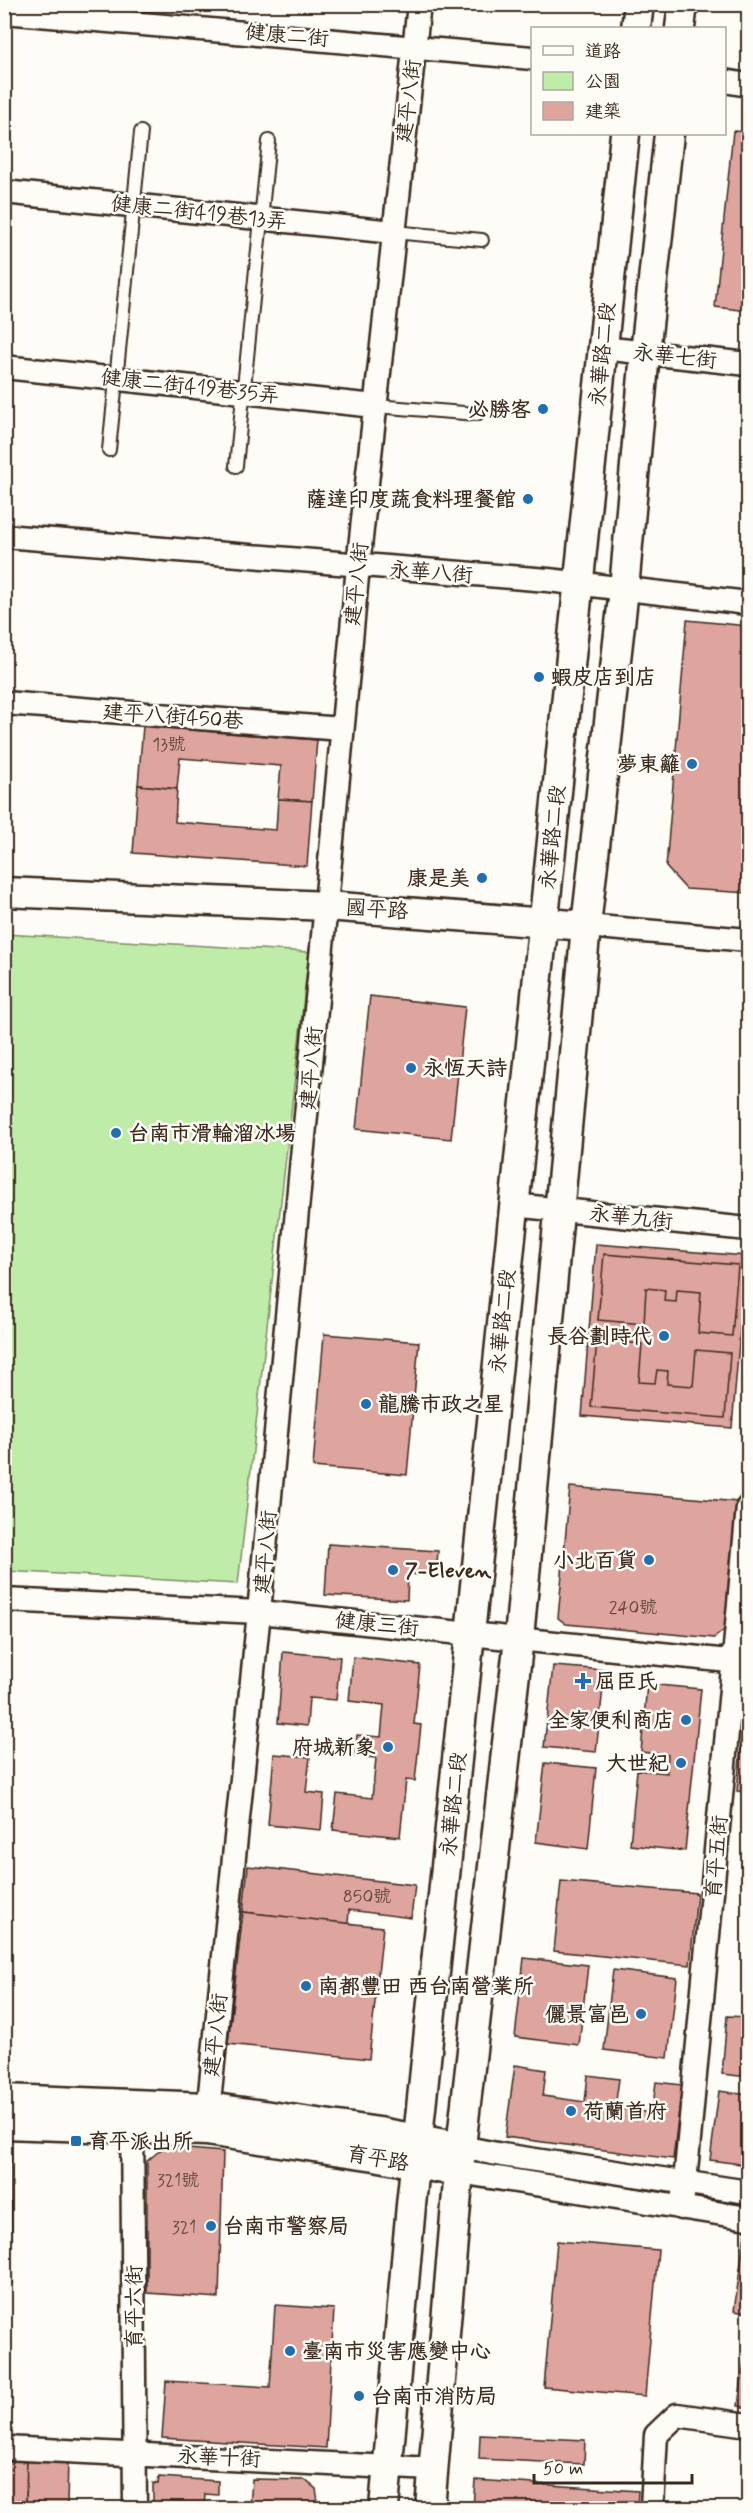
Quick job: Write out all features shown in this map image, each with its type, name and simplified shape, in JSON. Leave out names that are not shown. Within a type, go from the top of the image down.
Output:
[{"type":"street","name":"建平八街","points":[[207,2119],[259,1612],[358,566],[419,4]]},
{"type":"street","points":[[636,27],[639,4]]},
{"type":"street","points":[[680,27],[683,4]]},
{"type":"street","name":"健康二街","points":[[4,12],[531,58]]},
{"type":"street","points":[[726,81],[748,85]]},
{"type":"street","name":"永華路二段","points":[[384,2508],[416,2152],[625,135]]},
{"type":"street","name":"永華路二段","points":[[430,2508],[460,2160],[519,1638],[586,926],[624,589],[645,353],[669,135]]},
{"type":"street","name":"健康二街419巷13弄","points":[[4,192],[393,232]]},
{"type":"street","name":"永華七街","points":[[602,348],[748,364]]},
{"type":"street","name":"健康二街419巷35弄","points":[[4,367],[375,406]]},
{"type":"street","name":"永華八街","points":[[4,536],[577,583],[748,603]]},
{"type":"street","name":"建平八街450巷","points":[[4,703],[342,729]]},
{"type":"street","name":"國平路","points":[[4,892],[327,906],[748,940]]},
{"type":"street","name":"永華九街","points":[[513,1205],[748,1229]]},
{"type":"street","name":"育平五街","points":[[681,2208],[742,1662],[748,1507]]},
{"type":"street","name":"健康三街","points":[[4,1600],[259,1612],[742,1662]]},
{"type":"street","name":"育平路","points":[[4,2099],[133,2117]]},
{"type":"street","name":"育平路","points":[[4,2124],[133,2117],[207,2119],[375,2156],[416,2152],[681,2208],[748,2218]]},
{"type":"street","name":"育平六街","points":[[133,2117],[135,2508]]},
{"type":"street","name":"育平路","points":[[460,2160],[502,2155],[748,2192]]},
{"type":"street","points":[[652,2508],[656,2435],[676,2415],[748,2425]]},
{"type":"street","name":"永華十街","points":[[4,2448],[433,2469]]},
{"type":"lane","points":[[109,450],[141,132]]},
{"type":"lane","points":[[236,466],[269,141]]},
{"type":"lane","points":[[393,232],[482,240]]},
{"type":"lane","points":[[375,406],[477,414]]},
{"type":"green space","points":[[5,934],[309,952],[238,1584],[5,1571]]},
{"type":"building","points":[[733,131],[748,132],[748,311],[715,307]]},
{"type":"building","points":[[687,620],[748,626],[748,893],[686,889],[666,867]]},
{"type":"building","points":[[143,726],[317,740],[312,801],[278,799],[281,766],[180,758],[177,789],[138,785]]},
{"type":"building","points":[[138,785],[177,789],[175,822],[276,830],[278,799],[312,801],[307,866],[133,853]]},
{"type":"building","name":"永恆天詩","points":[[370,996],[465,1007],[451,1139],[356,1129]]},
{"type":"building","name":"長谷劃時代","points":[[596,1244],[746,1256],[732,1428],[582,1416]]},
{"type":"building","points":[[604,1254],[738,1265],[732,1336],[698,1333],[701,1292],[677,1290],[676,1302],[664,1301],[665,1290],[646,1288],[644,1324],[598,1320]]},
{"type":"building","name":"龍騰市政之星","points":[[324,1334],[419,1342],[407,1475],[313,1467]]},
{"type":"building","points":[[597,1340],[642,1344],[639,1382],[655,1383],[657,1370],[668,1371],[667,1384],[693,1386],[696,1350],[730,1353],[725,1418],[591,1407]]},
{"type":"building","name":"小北百貨","points":[[570,1487],[738,1502],[728,1627],[714,1638],[566,1624],[558,1618]]},
{"type":"building","points":[[328,1544],[438,1551],[436,1576],[408,1574],[407,1600],[325,1595]]},
{"type":"building","name":"府城新象","points":[[283,1652],[340,1657],[336,1700],[309,1698],[307,1726],[278,1723]]},
{"type":"building","name":"府城新象","points":[[353,1657],[420,1665],[414,1724],[421,1725],[415,1781],[406,1780],[400,1837],[333,1830],[337,1794],[372,1798],[376,1758],[355,1756],[357,1735],[381,1737],[384,1705],[349,1701]]},
{"type":"building","name":"大世紀","points":[[553,1666],[605,1670],[596,1752],[544,1747]]},
{"type":"building","name":"大世紀","points":[[647,1684],[701,1689],[685,1851],[630,1845],[637,1770],[667,1773],[668,1755],[641,1752]]},
{"type":"building","points":[[748,1687],[748,1792],[737,1791]]},
{"type":"building","name":"府城新象","points":[[274,1754],[310,1757],[306,1792],[324,1794],[321,1830],[268,1825]]},
{"type":"building","name":"大世紀","points":[[545,1763],[596,1768],[588,1849],[536,1842]]},
{"type":"building","points":[[248,1866],[415,1885],[411,1918],[349,1910],[348,1924],[243,1912]]},
{"type":"building","points":[[561,1881],[697,1893],[690,1965],[554,1951]]},
{"type":"building","name":"南都豐田 西台南營業所","points":[[243,1912],[383,1927],[369,2059],[228,2044]]},
{"type":"building","points":[[524,1958],[588,1965],[579,2045],[515,2037]]},
{"type":"building","name":"儷景富邑","points":[[613,1970],[677,1978],[668,2058],[604,2050]]},
{"type":"building","points":[[727,2016],[748,2017],[748,2077],[722,2074]]},
{"type":"building","name":"荷蘭首府","points":[[515,2065],[546,2070],[543,2096],[585,2102],[588,2075],[619,2079],[615,2108],[652,2113],[656,2082],[682,2085],[673,2159],[505,2137]]},
{"type":"building","points":[[719,2091],[748,2095],[748,2165],[710,2160]]},
{"type":"building","points":[[164,2147],[223,2152],[219,2298],[147,2293],[147,2161]]},
{"type":"building","points":[[4,2153],[11,2153],[12,2284],[4,2284]]},
{"type":"building","points":[[745,2234],[748,2234],[748,2313],[734,2311]]},
{"type":"building","points":[[557,2241],[658,2250],[645,2396],[544,2387]]},
{"type":"building","points":[[275,2305],[334,2309],[326,2448],[162,2438],[166,2381],[270,2387]]},
{"type":"building","points":[[748,2332],[748,2408],[738,2406]]},
{"type":"building","points":[[480,2435],[585,2440],[584,2464],[479,2459]]},
{"type":"building","points":[[4,2455],[27,2456],[26,2508],[4,2508]]},
{"type":"building","points":[[27,2456],[68,2456],[67,2508],[26,2508]]},
{"type":"building","points":[[746,2456],[748,2456],[748,2473],[744,2473]]},
{"type":"building","points":[[159,2477],[218,2481],[218,2495],[205,2494],[204,2508],[153,2508],[153,2483],[158,2484]]},
{"type":"building","points":[[252,2479],[305,2480],[316,2489],[319,2508],[250,2508]]},
{"type":"building","points":[[475,2480],[638,2491],[637,2508],[473,2508]]},
{"type":"building","points":[[744,2486],[748,2486],[748,2508],[741,2508]]},
{"type":"place","name":"必勝客","points":[[543,409]]},
{"type":"place","name":"薩達印度蔬食料理餐館","points":[[528,499]]},
{"type":"place","name":"蝦皮店到店","points":[[539,677]]},
{"type":"place","name":"夢東籬","points":[[692,764]]},
{"type":"place","name":"康是美","points":[[482,878]]},
{"type":"place","name":"永恆天詩","points":[[411,1068]]},
{"type":"place","name":"台南市滑輪溜冰場","points":[[116,1133]]},
{"type":"place","name":"長谷劃時代","points":[[664,1336]]},
{"type":"place","name":"龍騰市政之星","points":[[366,1404]]},
{"type":"place","name":"小北百貨","points":[[649,1560]]},
{"type":"place","name":"7-Eleven","points":[[393,1570]]},
{"type":"place","name":"屈臣氏","points":[[583,1681]]},
{"type":"place","name":"全家便利商店","points":[[686,1720]]},
{"type":"place","name":"府城新象","points":[[388,1747]]},
{"type":"place","name":"大世紀","points":[[681,1763]]},
{"type":"place","name":"南都豐田 西台南營業所","points":[[306,1986]]},
{"type":"place","name":"儷景富邑","points":[[641,2014]]},
{"type":"place","name":"荷蘭首府","points":[[571,2111]]},
{"type":"place","name":"育平派出所","points":[[76,2141]]},
{"type":"place","name":"台南市警察局","points":[[211,2226]]},
{"type":"place","name":"臺南市災害應變中心","points":[[290,2351]]},
{"type":"place","name":"台南市消防局","points":[[359,2396]]}]
